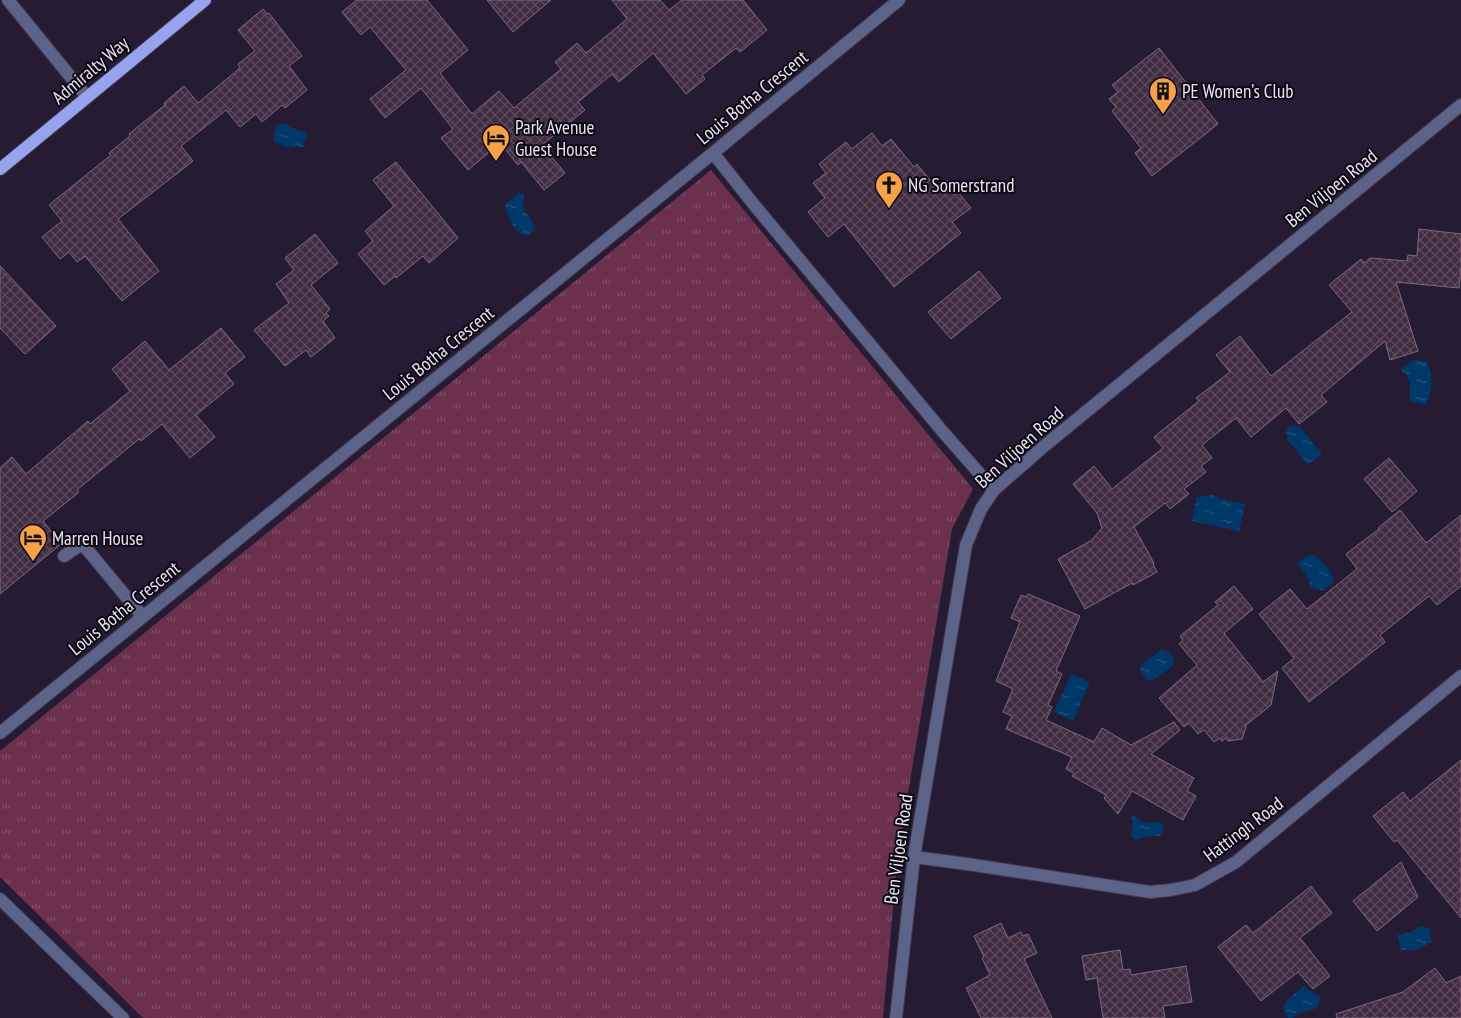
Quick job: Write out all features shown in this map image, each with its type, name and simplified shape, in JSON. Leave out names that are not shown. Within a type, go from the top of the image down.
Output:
[{"type":"main road","name":"Admiralty Way","points":[[0,169],[205,0]]},
{"type":"street","points":[[8,0],[87,97]]},
{"type":"street","name":"Louis Botha Crescent","points":[[0,733],[714,153],[899,0]]},
{"type":"street","name":"Ben Viljoen Road","points":[[896,1018],[914,857],[966,545],[981,509],[994,490],[1043,447],[1461,105]]},
{"type":"street","points":[[714,153],[755,206],[943,432],[994,490]]},
{"type":"street","points":[[64,556],[78,546],[82,545],[85,547],[143,617]]},
{"type":"street","name":"Hattingh Road","points":[[914,857],[1150,892],[1196,885],[1236,862],[1461,676]]},
{"type":"street","points":[[0,899],[123,1018]]},
{"type":"green space","points":[[711,170],[973,489],[952,529],[898,853],[883,1018],[145,1018],[141,1016],[0,877],[0,751]]},
{"type":"water","points":[[286,123],[292,128],[307,133],[303,147],[287,147],[273,141],[276,125]]},
{"type":"water","points":[[520,192],[524,195],[524,209],[535,228],[530,234],[525,235],[520,233],[511,223],[505,205]]},
{"type":"water","points":[[1413,360],[1426,361],[1429,366],[1431,387],[1426,404],[1410,402],[1410,383],[1406,373],[1402,372],[1401,368]]},
{"type":"water","points":[[1294,425],[1300,427],[1322,454],[1308,465],[1286,438],[1288,436],[1286,432],[1289,427]]},
{"type":"water","points":[[1212,495],[1245,504],[1239,531],[1192,521],[1197,497]]},
{"type":"water","points":[[1311,554],[1325,565],[1331,573],[1334,582],[1322,591],[1310,587],[1308,577],[1297,563]]},
{"type":"water","points":[[1162,649],[1168,651],[1174,658],[1173,662],[1175,664],[1152,681],[1147,680],[1141,672],[1140,666]]},
{"type":"water","points":[[1071,674],[1090,682],[1073,721],[1054,712]]},
{"type":"water","points":[[1134,815],[1144,823],[1160,822],[1163,825],[1164,831],[1159,836],[1135,840],[1131,834],[1133,821],[1131,817]]},
{"type":"water","points":[[1420,926],[1429,928],[1432,942],[1417,950],[1401,950],[1397,935],[1410,933]]},
{"type":"water","points":[[1304,986],[1321,998],[1317,1008],[1288,1018],[1283,1008],[1287,1000]]},
{"type":"building","points":[[357,0],[427,0],[468,50],[440,73],[472,114],[499,91],[514,108],[561,69],[555,62],[577,43],[586,53],[627,19],[612,0],[660,0],[669,10],[682,0],[743,0],[767,30],[740,52],[736,48],[702,75],[705,79],[686,94],[653,53],[619,82],[612,74],[578,102],[585,110],[542,145],[565,173],[544,190],[521,162],[518,165],[500,143],[468,170],[441,138],[453,129],[421,88],[385,118],[370,99],[406,70],[370,27],[361,35],[342,12]]},
{"type":"building","points":[[487,0],[551,0],[513,32]]},
{"type":"building","points":[[263,9],[267,14],[269,13],[302,56],[289,66],[307,90],[285,108],[282,105],[262,122],[256,114],[240,127],[226,110],[181,146],[193,161],[118,219],[159,271],[122,301],[85,256],[77,262],[69,252],[60,259],[42,237],[62,221],[49,205],[111,155],[109,153],[130,136],[129,134],[165,105],[164,103],[184,86],[198,103],[240,68],[238,64],[255,51],[238,30]]},
{"type":"building","name":"PE Women’s Club","points":[[1159,48],[1218,124],[1152,176],[1135,153],[1141,148],[1112,111],[1116,107],[1109,99],[1118,92],[1112,85]]},
{"type":"building","name":"NG Somerstrand","points":[[872,133],[882,146],[891,139],[914,167],[917,164],[937,189],[948,180],[971,208],[952,222],[961,233],[894,287],[844,224],[828,237],[808,212],[825,198],[813,183],[826,173],[819,164],[846,142],[852,149]]},
{"type":"building","points":[[396,162],[458,238],[429,263],[423,256],[396,278],[395,276],[384,285],[358,254],[373,241],[365,231],[394,206],[373,180]]},
{"type":"building","points":[[1419,229],[1461,234],[1461,270],[1459,288],[1396,282],[1418,351],[1390,360],[1385,341],[1321,395],[1327,402],[1299,424],[1286,408],[1251,437],[1236,418],[1202,445],[1212,458],[1201,466],[1206,472],[1184,489],[1189,494],[1170,509],[1165,503],[1134,527],[1157,572],[1133,585],[1132,583],[1085,609],[1058,559],[1092,540],[1102,528],[1097,513],[1073,484],[1094,466],[1112,489],[1163,448],[1154,437],[1199,401],[1196,398],[1230,372],[1216,355],[1240,336],[1271,376],[1352,312],[1329,285],[1361,259],[1364,263],[1370,258],[1407,261],[1408,255],[1417,256]]},
{"type":"building","points":[[315,234],[338,263],[311,285],[330,309],[326,313],[329,316],[323,321],[335,338],[311,357],[306,350],[285,366],[254,330],[289,303],[276,284],[294,270],[285,258]]},
{"type":"building","points":[[0,266],[56,326],[25,354],[0,328]]},
{"type":"building","points":[[979,271],[1001,298],[951,339],[928,312]]},
{"type":"building","points":[[221,328],[245,357],[225,373],[234,384],[196,415],[215,437],[190,458],[162,424],[141,441],[139,439],[78,489],[78,493],[43,521],[61,544],[0,594],[0,468],[12,457],[26,474],[88,421],[90,424],[130,391],[112,369],[145,341],[169,370]]},
{"type":"building","points":[[1389,458],[1417,491],[1392,512],[1364,479]]},
{"type":"building","points":[[1400,510],[1426,543],[1461,515],[1461,586],[1437,605],[1429,596],[1380,635],[1385,642],[1309,702],[1282,668],[1294,658],[1259,614],[1290,589],[1307,609],[1357,569],[1346,554]]},
{"type":"building","points":[[1234,586],[1253,609],[1224,633],[1263,682],[1278,671],[1271,705],[1245,726],[1242,739],[1228,741],[1226,738],[1222,741],[1220,738],[1214,742],[1204,730],[1198,734],[1189,723],[1184,727],[1159,698],[1197,665],[1179,644],[1183,640],[1180,636],[1218,605],[1215,602]]},
{"type":"building","points":[[1028,594],[1080,616],[1056,671],[1062,674],[1048,705],[1052,707],[1046,720],[1094,742],[1102,728],[1131,745],[1174,722],[1180,730],[1151,754],[1194,778],[1187,791],[1196,796],[1183,820],[1132,791],[1118,814],[1104,798],[1106,795],[1072,776],[1074,773],[1066,769],[1072,757],[1006,729],[1012,716],[1003,712],[1013,689],[996,681],[1020,622],[1011,618],[1021,595],[1026,597]]},
{"type":"building","points":[[1461,760],[1461,918],[1397,840],[1394,842],[1373,816],[1403,792],[1410,801]]},
{"type":"building","points":[[1401,862],[1418,897],[1377,931],[1353,901]]},
{"type":"building","points":[[1311,886],[1332,913],[1300,938],[1330,976],[1313,989],[1298,972],[1261,1001],[1218,947],[1246,925],[1253,933]]},
{"type":"building","points":[[1001,923],[1008,938],[1021,932],[1023,936],[1028,934],[1037,953],[1024,959],[1052,1018],[981,1018],[966,988],[990,975],[974,936]]},
{"type":"building","points":[[1120,950],[1123,970],[1130,969],[1131,975],[1186,966],[1192,1002],[1163,1006],[1165,1018],[1103,1018],[1097,978],[1086,980],[1082,956]]},
{"type":"building","points":[[1435,968],[1446,983],[1461,976],[1461,1018],[1337,1018],[1336,1014],[1403,992]]},
{"type":"place","name":"PE Women’s Club","points":[[1163,115]]},
{"type":"place","name":"Park Avenue Guest House","points":[[496,162]]},
{"type":"place","name":"NG Somerstrand","points":[[889,209]]},
{"type":"place","name":"Marren House","points":[[33,562]]}]
